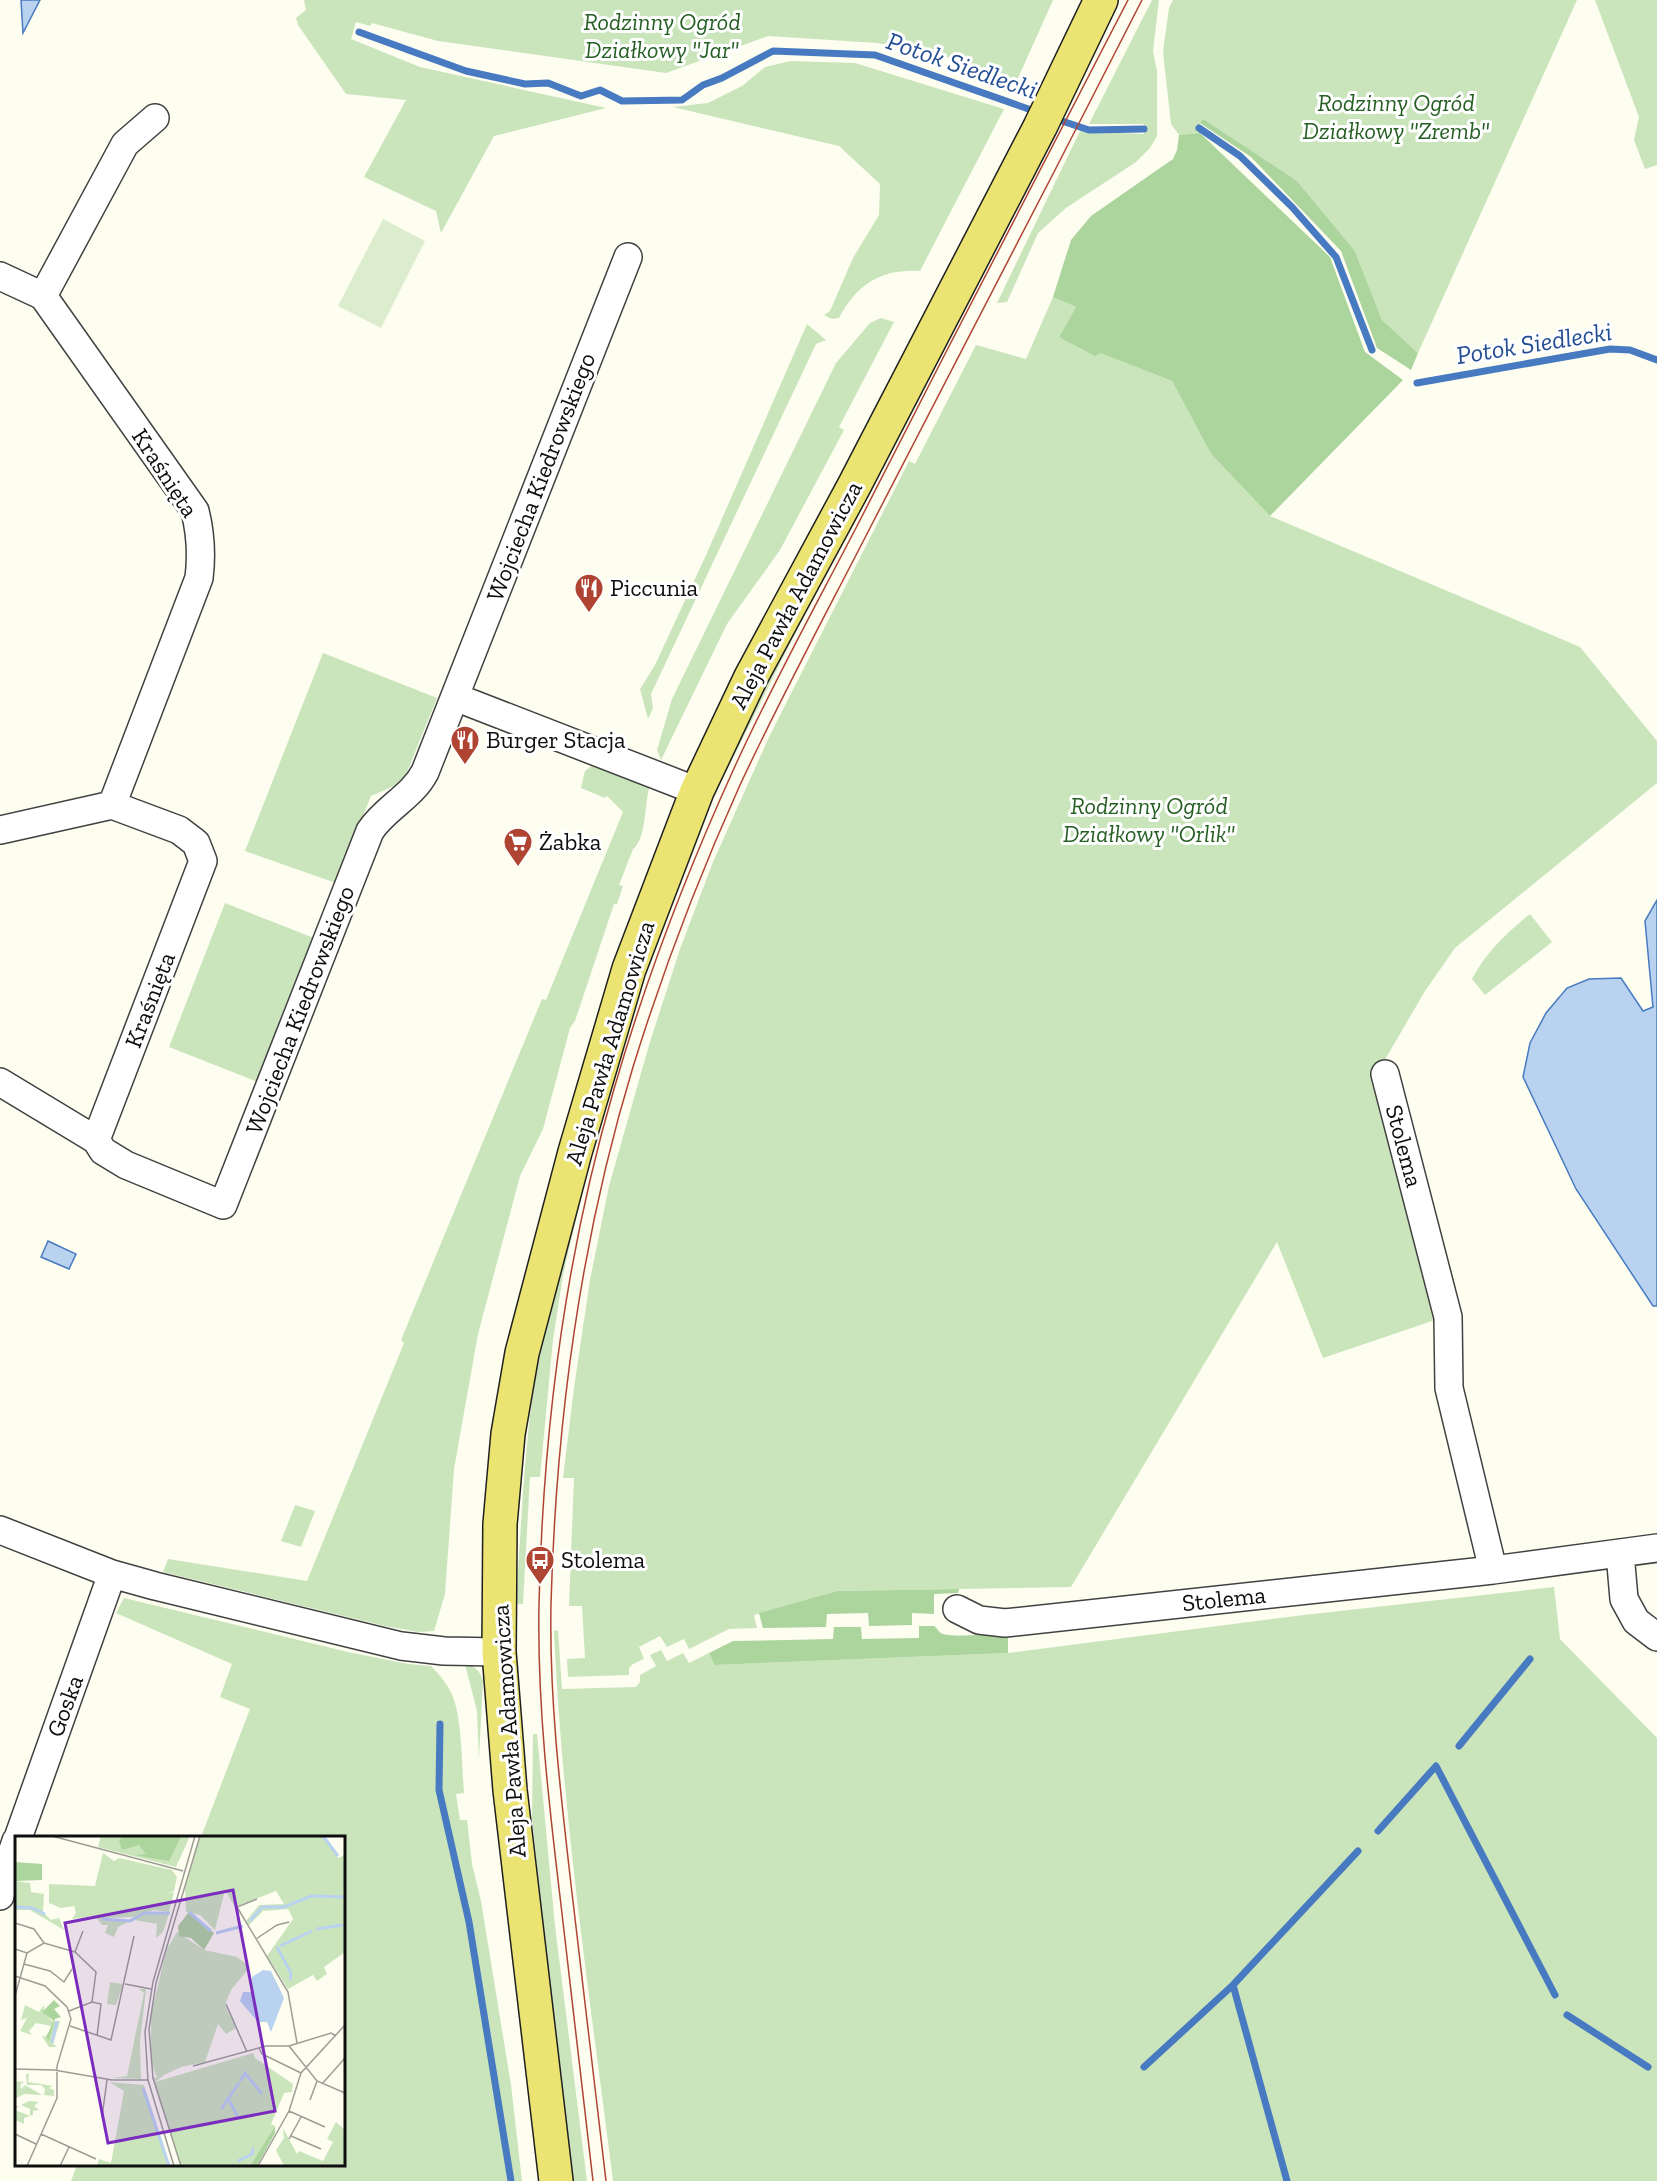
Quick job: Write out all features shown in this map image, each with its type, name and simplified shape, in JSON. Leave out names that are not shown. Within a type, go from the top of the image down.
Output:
[{"type":"main road","name":"Aleja Pawła Adamowicza","points":[[556,2181],[514,1822],[499,1652],[500,1524],[508,1434],[522,1353],[575,1152],[629,969],[697,791],[756,666],[875,445],[1040,127],[1101,0]]},
{"type":"street","points":[[43,296],[125,144],[155,118]]},
{"type":"street","name":"Wojciecha Kiedrowskiego","points":[[96,1140],[103,1151],[126,1165],[223,1205],[370,831],[384,813],[420,781],[627,257]]},
{"type":"street","name":"Kraśnięta","points":[[0,276],[43,296],[195,511],[200,532],[202,552],[199,578],[112,805],[179,830],[196,843],[203,861],[96,1140]]},
{"type":"street","points":[[455,697],[697,791]]},
{"type":"street","points":[[0,830],[112,805]]},
{"type":"street","name":"Stolema","points":[[1385,1074],[1448,1317],[1449,1388],[1493,1570]]},
{"type":"street","points":[[0,1082],[96,1140]]},
{"type":"street","points":[[0,1530],[112,1574],[401,1646],[444,1651],[499,1652]]},
{"type":"street","name":"Stolema","points":[[957,1609],[979,1620],[1005,1623],[1493,1570],[1657,1548]]},
{"type":"street","points":[[1620,1553],[1624,1599],[1636,1621],[1657,1637]]},
{"type":"street","name":"Goska","points":[[18,1836],[112,1574]]},
{"type":"street","name":"Goska","points":[[0,1896],[15,1845]]},
{"type":"green space","name":"Rodzinny Ogród Działkowy \"Jar\"","points":[[304,0],[1053,0],[1011,94],[958,71],[961,60],[877,43],[768,36],[666,73],[438,41],[372,23],[370,26],[356,22],[351,39],[420,67],[606,108],[494,136],[441,233],[436,211],[364,177],[406,100],[346,94],[298,25],[296,18],[306,10]]},
{"type":"green space","points":[[1152,0],[1159,0],[1153,51],[1157,71],[1157,136],[1150,148],[1136,162],[1066,208],[1038,233],[1007,302],[997,303],[1080,131],[1144,134],[1144,124],[1089,124]]},
{"type":"green space","name":"Rodzinny Ogród Działkowy \"Zremb\"","points":[[1173,0],[1577,0],[1418,353],[1382,320],[1355,251],[1297,181],[1200,123],[1200,133],[1179,135],[1171,124],[1163,52],[1169,8]]},
{"type":"green space","points":[[1595,0],[1657,0],[1657,165],[1645,169],[1634,140],[1639,117]]},
{"type":"green space","points":[[790,61],[855,63],[1004,109],[920,271],[893,273],[872,281],[854,296],[839,318],[832,319],[824,315],[830,311],[853,258],[879,215],[880,184],[839,146],[673,107],[708,103],[742,86],[765,67]]},
{"type":"green space","points":[[1203,119],[1297,181],[1355,251],[1382,320],[1418,353],[1411,370],[1377,348],[1341,251],[1251,157],[1200,123]]},
{"type":"green space","points":[[1200,133],[1330,257],[1365,352],[1403,380],[1270,516],[1211,454],[1172,381],[1100,353],[1095,356],[1059,337],[1076,307],[1053,297],[1071,240],[1091,216],[1173,159],[1179,135]]},
{"type":"green space","points":[[383,219],[425,241],[381,328],[338,306]]},
{"type":"green space","name":"Rodzinny Ogród Działkowy \"Orlik\"","points":[[1053,297],[1076,307],[1059,337],[1172,381],[1211,454],[1270,516],[1580,647],[1657,741],[1657,783],[1455,948],[1425,991],[1372,1082],[1438,1319],[1323,1358],[1277,1242],[1071,1587],[837,1591],[754,1615],[757,1628],[729,1629],[689,1649],[684,1639],[667,1647],[660,1636],[639,1647],[644,1659],[629,1668],[629,1675],[568,1677],[567,1659],[585,1658],[582,1606],[569,1606],[574,1478],[563,1478],[590,1280],[609,1186],[649,1045],[680,949],[713,862],[769,737],[909,461],[915,464],[976,345],[1026,359]]},
{"type":"green space","points":[[881,318],[894,322],[839,427],[844,430],[780,550],[727,624],[661,760],[657,750],[672,699],[836,363],[870,323]]},
{"type":"green space","points":[[807,324],[826,340],[816,344],[651,694],[653,708],[648,719],[640,689],[655,665],[707,553]]},
{"type":"green space","points":[[868,487],[725,774],[721,772],[736,736]]},
{"type":"green space","points":[[323,653],[437,698],[403,782],[371,796],[336,883],[245,851]]},
{"type":"green space","points":[[594,764],[650,785],[643,829],[619,885],[623,886],[617,904],[614,904],[575,1021],[570,1028],[543,1129],[520,1176],[478,1334],[454,1469],[445,1594],[434,1631],[418,1632],[385,1626],[163,1572],[168,1559],[307,1581],[404,1343],[401,1340],[542,999],[546,1000],[623,812],[607,796],[605,798],[581,788],[585,771]]},
{"type":"green space","points":[[225,903],[314,938],[258,1082],[169,1047]]},
{"type":"green space","points":[[1530,914],[1552,942],[1485,995],[1472,979],[1498,943]]},
{"type":"green space","points":[[591,1155],[563,1275],[553,1340],[540,1477],[530,1477],[523,1604],[516,1604],[525,1462],[535,1376],[552,1292]]},
{"type":"green space","points":[[295,1505],[315,1511],[301,1547],[281,1541]]},
{"type":"green space","points":[[1554,1587],[1560,1639],[1657,1738],[1657,2181],[613,2181],[570,1838],[554,1631],[558,1630],[562,1689],[636,1687],[640,1682],[640,1675],[656,1666],[650,1655],[661,1650],[667,1661],[683,1653],[689,1663],[709,1653],[716,1665],[1008,1653],[1304,1615]]},
{"type":"green space","points":[[959,1589],[958,1593],[934,1594],[934,1614],[912,1613],[912,1625],[869,1626],[868,1613],[827,1614],[826,1627],[763,1628],[759,1613],[837,1591]]},
{"type":"green space","points":[[124,1598],[348,1652],[408,1664],[431,1666],[441,1677],[453,1697],[458,1718],[464,1793],[456,1794],[460,1820],[467,1820],[472,1864],[481,1901],[511,2085],[522,2181],[71,2181],[77,2166],[345,2166],[345,1836],[201,1836],[250,1709],[220,1697],[232,1664],[116,1613]]},
{"type":"green space","points":[[919,1626],[934,1626],[941,1633],[954,1636],[1008,1632],[1008,1653],[715,1665],[709,1653],[733,1641],[833,1639],[834,1627],[861,1627],[862,1639],[919,1638]]},
{"type":"green space","points":[[465,1664],[476,1669],[483,1680],[479,1759],[477,1711]]},
{"type":"green space","points":[[533,1734],[537,1734],[555,1926],[587,2181],[569,2181],[532,1818]]},
{"type":"water","points":[[21,0],[40,0],[23,33]]},
{"type":"water","points":[[1657,900],[1657,1306],[1653,1306],[1576,1189],[1523,1077],[1530,1043],[1546,1013],[1567,988],[1589,979],[1621,978],[1643,1011],[1653,1007],[1645,921]]},
{"type":"water","points":[[48,1241],[76,1254],[69,1269],[41,1257]]},
{"type":"waterway","name":"Potok Siedlecki","points":[[359,32],[466,71],[525,84],[548,83],[581,96],[600,90],[622,101],[682,100],[703,85],[722,78],[773,51],[875,55],[1037,112]]},
{"type":"waterway","name":"Potok Siedlecki","points":[[1053,118],[1089,130],[1144,129]]},
{"type":"waterway","name":"Potok Siedlecki","points":[[1199,128],[1240,156],[1292,207],[1336,257],[1372,350]]},
{"type":"waterway","name":"Potok Siedlecki","points":[[1417,383],[1610,349],[1630,350],[1657,360]]},
{"type":"waterway","points":[[1459,1746],[1530,1659]]},
{"type":"waterway","points":[[440,1724],[439,1790],[469,1922],[511,2181]]},
{"type":"waterway","points":[[1378,1831],[1436,1766],[1555,1995]]},
{"type":"waterway","points":[[1144,2067],[1233,1985],[1358,1851]]},
{"type":"waterway","points":[[1233,1985],[1287,2181]]},
{"type":"waterway","points":[[1567,2015],[1648,2067]]},
{"type":"tram line","points":[[593,2181],[548,1792],[540,1679],[539,1604],[546,1474],[560,1344],[582,1215],[597,1152],[626,1047],[654,965],[701,843],[736,764],[780,674],[1128,0]]},
{"type":"tram line","points":[[606,2181],[560,1785],[552,1676],[551,1604],[558,1468],[574,1332],[585,1265],[614,1133],[669,959],[740,785],[804,655],[1142,0]]},
{"type":"place","name":"Piccunia","points":[[589,614]]},
{"type":"place","name":"Burger Stacja","points":[[465,766]]},
{"type":"place","name":"Żabka","points":[[518,868]]},
{"type":"place","name":"Stolema","points":[[540,1586]]}]
